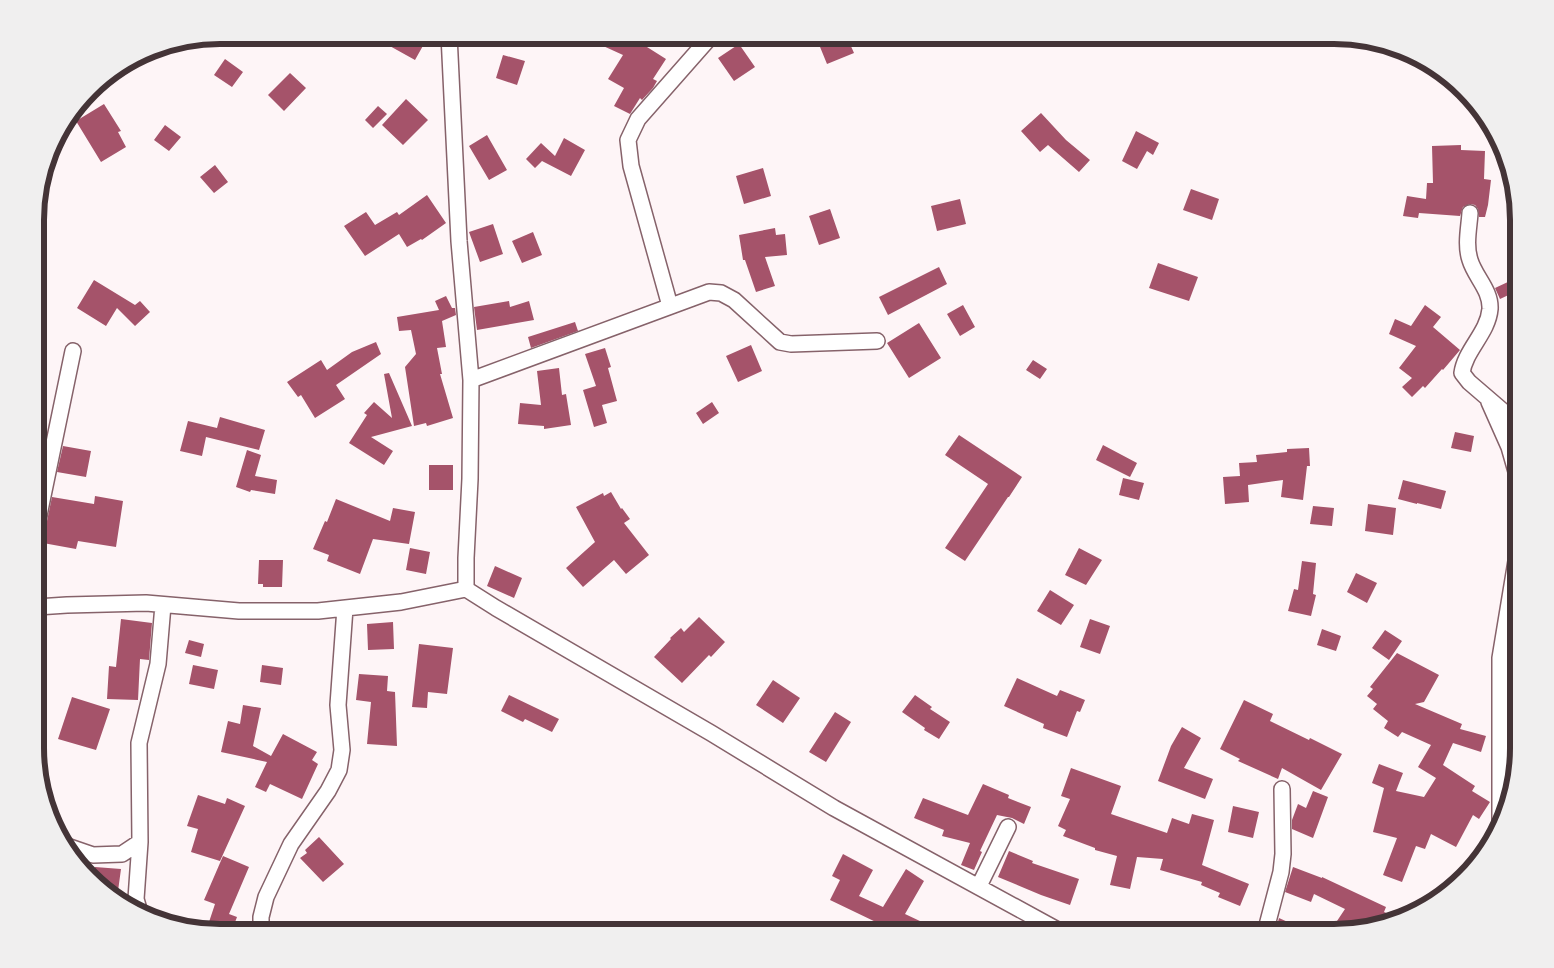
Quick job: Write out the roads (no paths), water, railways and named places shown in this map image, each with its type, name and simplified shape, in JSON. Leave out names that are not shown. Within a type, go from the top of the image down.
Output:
[{"type":"street","points":[[449,44],[459,241],[471,380],[466,589]]},
{"type":"street","points":[[670,306],[631,166],[628,140],[638,119],[704,44]]},
{"type":"street","points":[[1470,213],[1467,247],[1470,261],[1488,295],[1490,309],[1488,320],[1464,364],[1462,373],[1469,382],[1510,417]]},
{"type":"street","points":[[471,380],[709,292],[721,293],[734,300],[780,342],[791,344],[877,342]]},
{"type":"street","points":[[44,492],[73,351]]},
{"type":"street","points":[[1487,397],[1510,450]]},
{"type":"street","points":[[44,607],[146,603],[239,611],[318,611],[400,602],[466,589],[834,808],[1047,924]]},
{"type":"street","points":[[1500,808],[1500,658],[1510,597]]},
{"type":"street","points":[[137,904],[136,899],[140,842],[139,743],[158,664],[163,604]]},
{"type":"street","points":[[261,924],[266,897],[291,844],[328,791],[339,770],[342,750],[338,704],[346,608]]},
{"type":"street","points":[[1267,924],[1281,872],[1283,854],[1282,789]]},
{"type":"street","points":[[979,886],[1008,827]]},
{"type":"street","points":[[76,849],[93,856],[122,854],[140,842]]}]
